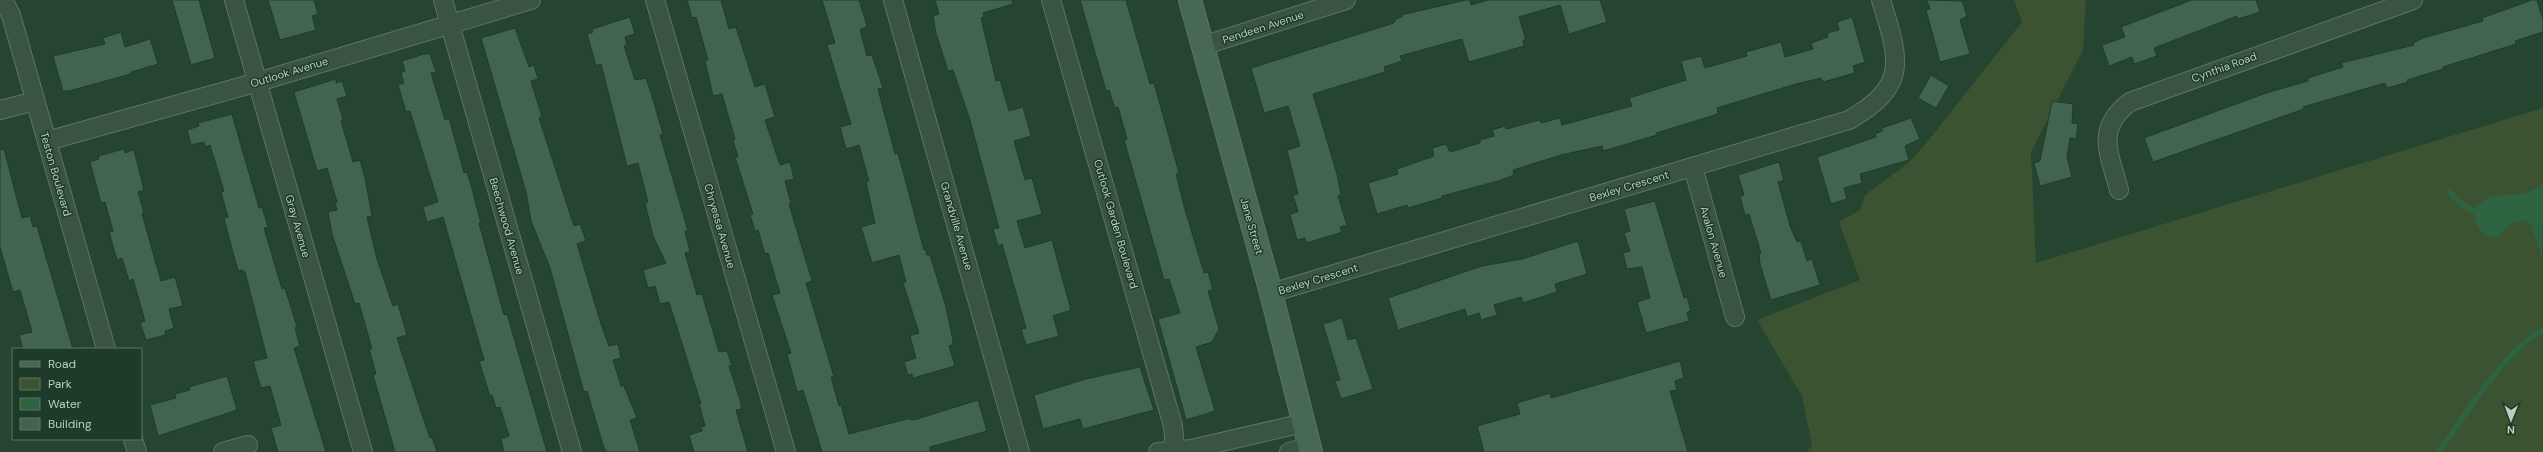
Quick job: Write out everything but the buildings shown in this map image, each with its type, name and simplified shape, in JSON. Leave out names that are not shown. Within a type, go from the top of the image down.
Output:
[{"type":"main road","name":"Jane Street","points":[[1190,0],[1271,293],[1310,449]]},
{"type":"street","name":"Teston Boulevard","points":[[3,0],[10,15],[106,348]]},
{"type":"street","name":"Gray Avenue","points":[[234,0],[363,452]]},
{"type":"street","name":"Beechwood Avenue","points":[[443,0],[572,452]]},
{"type":"street","name":"Outlook Avenue","points":[[47,141],[258,82],[531,0]]},
{"type":"street","name":"Chryessa Avenue","points":[[655,0],[786,452]]},
{"type":"street","name":"Grandville Avenue","points":[[893,0],[1020,452]]},
{"type":"street","name":"Outlook Garden Boulevard","points":[[1051,0],[1173,426],[1175,449]]},
{"type":"street","name":"Pendeen Avenue","points":[[1202,46],[1346,0]]},
{"type":"street","name":"Bexley Crescent","points":[[1271,293],[1849,120],[1870,108],[1890,84],[1896,71],[1897,54],[1881,0]]},
{"type":"street","name":"Cynthia Road","points":[[2119,190],[2107,144],[2107,133],[2117,114],[2130,102],[2412,0]]},
{"type":"street","points":[[0,110],[35,101]]},
{"type":"street","name":"Avalon Avenue","points":[[1693,167],[1735,317]]},
{"type":"street","points":[[1158,452],[1198,447],[1304,423]]},
{"type":"street","points":[[133,440],[136,452]]},
{"type":"street","points":[[223,452],[248,445]]},
{"type":"street","points":[[1289,452],[1310,449]]},
{"type":"green space","points":[[2014,0],[2086,0],[2083,50],[2031,152],[2036,263],[2543,108],[2543,452],[1807,452],[1812,445],[1802,396],[1757,320],[1860,280],[1839,222],[1860,210],[1865,195],[1907,164],[1924,146],[2022,22]]},
{"type":"water","points":[[2543,185],[2542,256],[2530,224],[2523,220],[2509,225],[2497,238],[2487,235],[2478,228],[2474,214],[2463,209],[2445,192],[2449,188],[2463,202],[2475,208],[2491,197],[2522,193]]},
{"type":"waterway","points":[[2439,452],[2500,367],[2529,339],[2543,330]]}]
